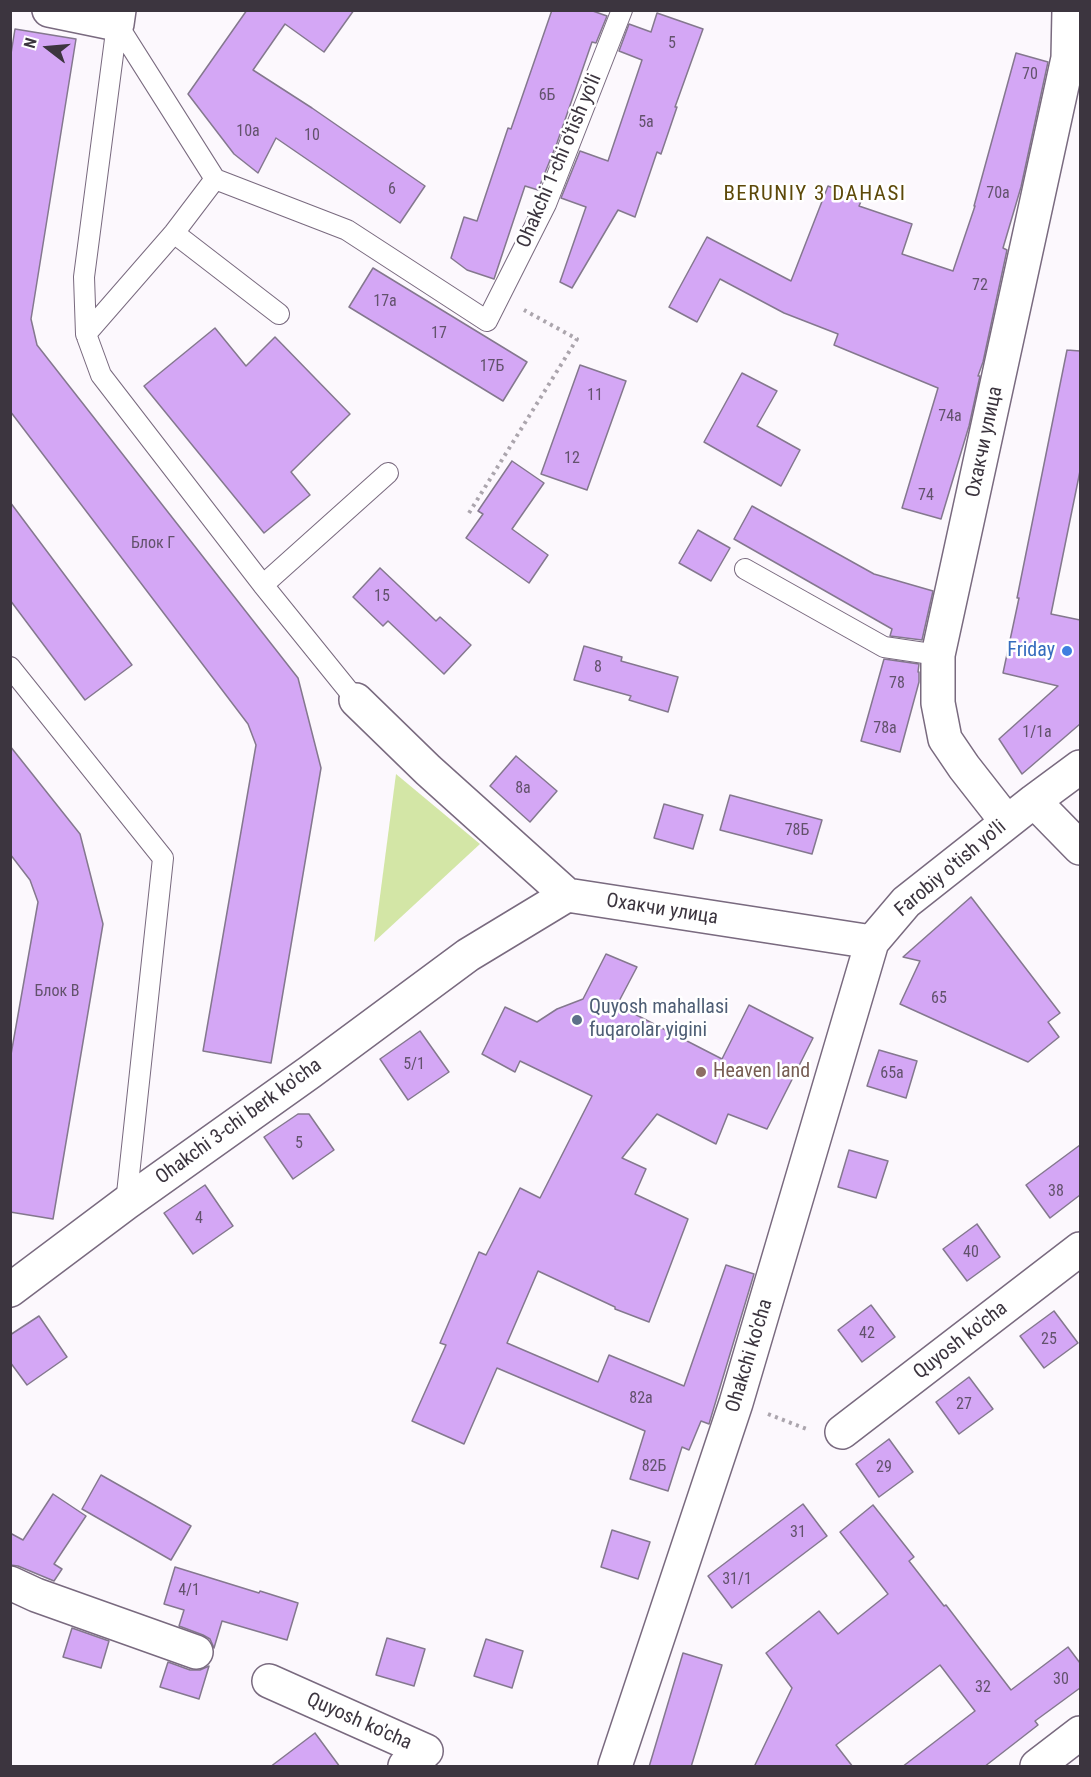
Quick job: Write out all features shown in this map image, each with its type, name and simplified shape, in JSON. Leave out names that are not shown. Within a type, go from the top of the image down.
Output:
[{"type":"street","points":[[49,10],[118,17]]},
{"type":"street","name":"Охакчи улица","points":[[1007,822],[945,739],[938,703],[938,655],[1074,57],[1069,10]]},
{"type":"street","points":[[356,700],[428,770],[567,895]]},
{"type":"street","name":"Farobiy o'tish yo'li","points":[[872,942],[906,902],[1080,767]]},
{"type":"street","points":[[1034,801],[1080,848]]},
{"type":"street","name":"Охакчи улица","points":[[567,895],[872,942]]},
{"type":"street","name":"Ohakchi 3-chi berk ko'cha","points":[[10,1290],[468,955],[567,895]]},
{"type":"street","name":"Ohakchi ko'cha","points":[[615,1767],[736,1403],[872,942]]},
{"type":"street","name":"Quyosh ko'cha","points":[[842,1432],[1080,1249]]},
{"type":"street","points":[[10,1583],[36,1595],[196,1652]]},
{"type":"street","name":"Quyosh ko'cha","points":[[269,1681],[426,1751],[405,1767]]},
{"type":"street","points":[[1037,1767],[1080,1733]]},
{"type":"lane","name":"Ohakchi 1-chi o'tish yo'li","points":[[215,179],[347,230],[487,321],[546,204],[622,10]]},
{"type":"lane","points":[[86,334],[174,233],[215,179],[118,17]]},
{"type":"lane","points":[[118,17],[84,277],[86,334],[100,375],[263,585],[356,700]]},
{"type":"lane","points":[[174,233],[279,314]]},
{"type":"lane","points":[[263,585],[388,473]]},
{"type":"lane","points":[[745,568],[884,647],[938,655]]},
{"type":"lane","points":[[10,667],[163,858],[126,1203]]},
{"type":"path","points":[[469,513],[577,339],[499,297]]},
{"type":"path","points":[[736,1403],[818,1433],[842,1432]]},
{"type":"green space","points":[[396,774],[480,844],[374,942]]},
{"type":"building","points":[[247,10],[354,10],[324,52],[285,24],[253,70],[425,186],[400,223],[276,138],[258,173],[234,154],[188,94]]},
{"type":"building","points":[[552,10],[590,10],[607,16],[596,43],[592,42],[538,190],[525,186],[494,279],[467,270],[451,258],[464,217],[477,221],[508,128],[511,129]]},
{"type":"building","points":[[657,13],[703,29],[661,154],[657,152],[635,217],[618,210],[572,288],[560,282],[586,207],[561,198],[580,151],[608,161],[642,60],[619,51],[629,24],[651,32]]},
{"type":"building","points":[[15,29],[76,39],[31,319],[37,345],[298,678],[321,768],[271,1063],[203,1051],[256,745],[248,724],[10,411],[10,60]]},
{"type":"building","points":[[1016,53],[1048,62],[1021,187],[1003,248],[1007,250],[969,426],[941,519],[902,508],[938,388],[834,345],[838,334],[784,313],[720,279],[697,322],[669,307],[707,237],[791,281],[828,186],[862,199],[859,206],[912,224],[902,254],[953,271],[975,206]]},
{"type":"building","points":[[373,268],[527,362],[503,401],[349,307]]},
{"type":"building","points":[[215,328],[246,366],[275,337],[350,414],[291,472],[310,495],[264,533],[144,386]]},
{"type":"building","points":[[1067,350],[1080,351],[1080,471],[1051,614],[1080,620],[1080,724],[1022,774],[999,739],[1058,686],[1003,673]]},
{"type":"building","points":[[580,365],[626,381],[587,490],[541,474]]},
{"type":"building","points":[[742,373],[777,391],[757,426],[800,450],[781,486],[704,442]]},
{"type":"building","points":[[512,461],[544,483],[512,529],[548,555],[529,583],[466,538],[483,514],[478,511]]},
{"type":"building","points":[[10,502],[132,665],[85,700],[10,600]]},
{"type":"building","points":[[752,506],[874,574],[933,591],[922,640],[890,636],[892,629],[734,539]]},
{"type":"building","points":[[698,530],[730,548],[711,581],[679,563]]},
{"type":"building","points":[[380,568],[436,621],[440,617],[471,645],[444,674],[388,621],[383,626],[353,597]]},
{"type":"building","points":[[584,646],[622,657],[621,661],[678,677],[668,712],[629,700],[631,696],[574,680]]},
{"type":"building","points":[[884,659],[919,664],[919,682],[900,752],[861,741]]},
{"type":"building","points":[[10,746],[80,834],[103,924],[53,1219],[10,1212],[10,1060],[38,902],[30,880],[10,854]]},
{"type":"building","points":[[516,756],[557,791],[530,822],[490,786]]},
{"type":"building","points":[[730,795],[822,820],[812,854],[720,830]]},
{"type":"building","points":[[664,804],[703,815],[693,849],[654,838]]},
{"type":"building","points":[[971,897],[1060,1013],[1048,1022],[1059,1037],[1028,1062],[900,1004],[920,961],[903,957]]},
{"type":"building","points":[[606,954],[637,967],[617,1005],[722,1059],[749,1005],[813,1038],[767,1129],[728,1114],[716,1144],[657,1114],[622,1158],[646,1169],[635,1194],[688,1219],[649,1322],[615,1309],[538,1271],[507,1343],[598,1382],[609,1355],[684,1386],[726,1265],[754,1274],[709,1424],[701,1421],[689,1450],[682,1447],[668,1491],[630,1479],[645,1431],[497,1368],[464,1444],[412,1421],[446,1345],[440,1343],[479,1252],[486,1255],[520,1188],[540,1198],[592,1096],[520,1061],[515,1072],[482,1054],[505,1007],[537,1022],[557,1009],[583,999]]},
{"type":"building","points":[[420,1031],[449,1072],[408,1100],[380,1059]]},
{"type":"building","points":[[879,1050],[917,1061],[906,1098],[867,1086]]},
{"type":"building","points":[[298,1114],[309,1114],[334,1150],[293,1179],[264,1137]]},
{"type":"building","points":[[1080,1145],[1080,1195],[1050,1218],[1026,1185]]},
{"type":"building","points":[[849,1150],[888,1161],[876,1198],[838,1187]]},
{"type":"building","points":[[205,1185],[233,1226],[193,1254],[164,1213]]},
{"type":"building","points":[[977,1224],[1000,1257],[967,1281],[943,1249]]},
{"type":"building","points":[[871,1305],[895,1337],[862,1362],[838,1330]]},
{"type":"building","points":[[1054,1311],[1078,1343],[1044,1368],[1020,1336]]},
{"type":"building","points":[[39,1316],[67,1357],[27,1385],[10,1362],[10,1335]]},
{"type":"building","points":[[969,1377],[993,1409],[959,1434],[936,1402]]},
{"type":"building","points":[[889,1439],[913,1472],[879,1497],[856,1464]]},
{"type":"building","points":[[101,1475],[191,1526],[171,1560],[82,1509]]},
{"type":"building","points":[[53,1494],[86,1516],[54,1564],[62,1569],[54,1581],[10,1565],[10,1533],[23,1540]]},
{"type":"building","points":[[803,1504],[827,1536],[732,1608],[708,1576]]},
{"type":"building","points":[[873,1505],[914,1557],[909,1561],[1011,1690],[1068,1647],[1080,1663],[1080,1688],[1035,1721],[1038,1725],[984,1767],[902,1767],[975,1711],[940,1665],[836,1745],[853,1767],[754,1767],[792,1688],[766,1653],[819,1611],[838,1634],[888,1594],[840,1532]]},
{"type":"building","points":[[612,1530],[650,1542],[638,1579],[601,1567]]},
{"type":"building","points":[[175,1567],[298,1603],[287,1640],[222,1621],[214,1648],[210,1639],[179,1626],[184,1610],[164,1604]]},
{"type":"building","points":[[72,1628],[109,1641],[101,1668],[63,1657]]},
{"type":"building","points":[[387,1638],[425,1649],[414,1686],[376,1675]]},
{"type":"building","points":[[486,1639],[523,1651],[512,1688],[474,1676]]},
{"type":"building","points":[[683,1653],[722,1665],[691,1767],[649,1767]]},
{"type":"building","points":[[168,1662],[190,1670],[200,1670],[209,1666],[199,1699],[160,1687]]},
{"type":"building","points":[[315,1733],[340,1767],[270,1767]]},
{"type":"place","name":"Friday","points":[[1067,651]]},
{"type":"place","name":"Quyosh mahallasi fuqarolar yigini","points":[[577,1020]]},
{"type":"place","name":"Heaven land","points":[[701,1072]]},
{"type":"district","name":"BERUNIY 3 DAHASI","points":[[815,195]]}]
